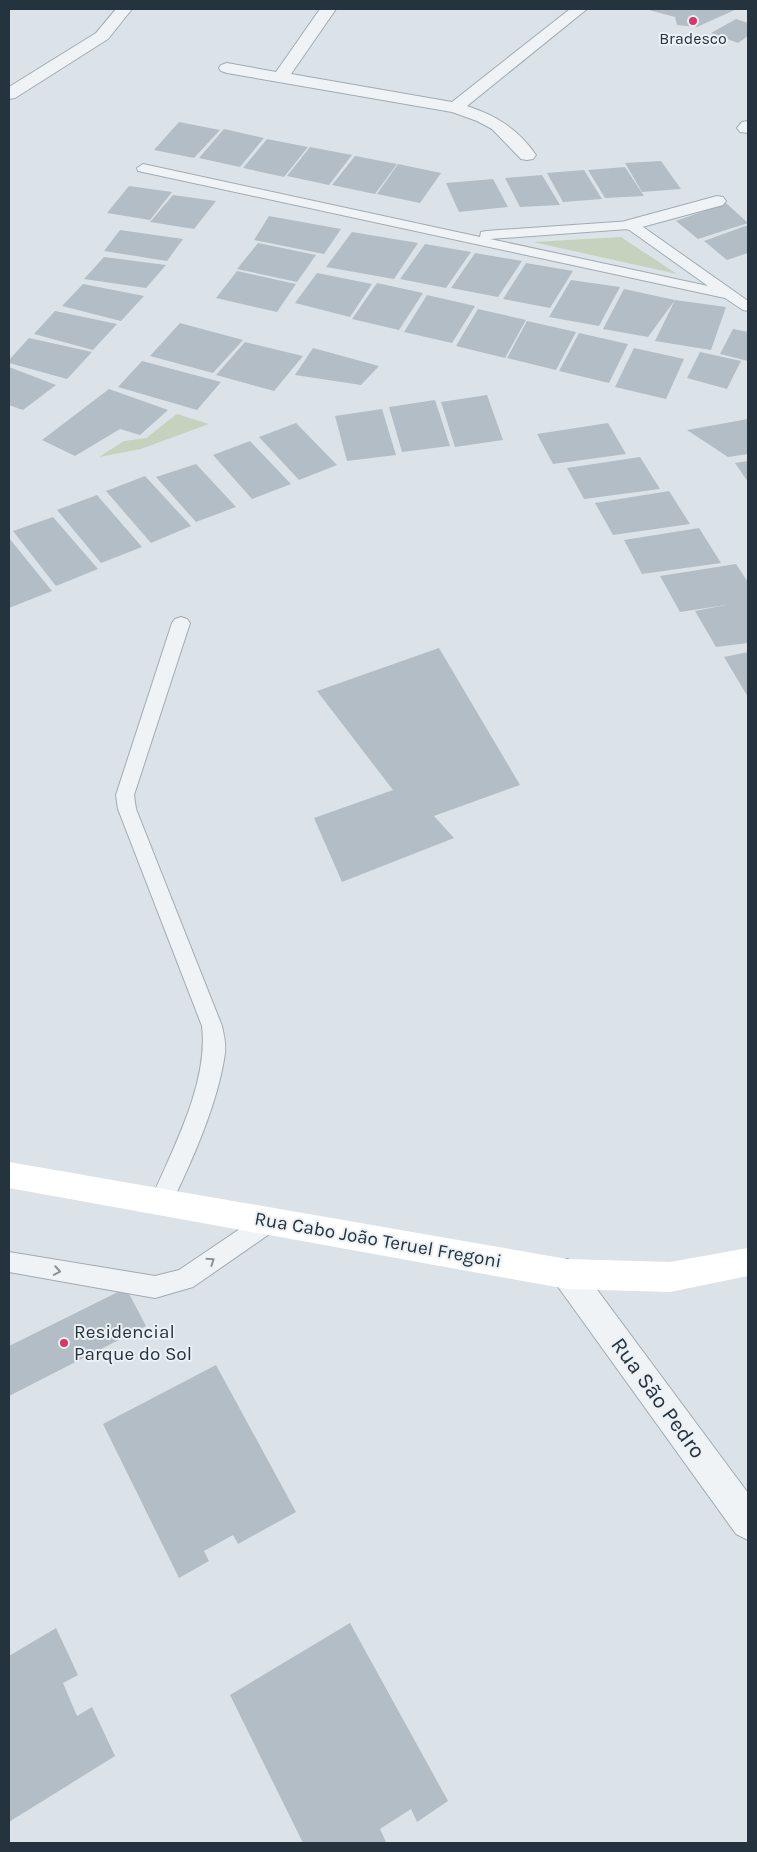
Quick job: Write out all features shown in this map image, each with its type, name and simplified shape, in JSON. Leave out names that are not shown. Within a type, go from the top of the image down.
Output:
[{"type":"street","points":[[9,94],[102,36],[124,9]]},
{"type":"street","points":[[281,77],[328,9]]},
{"type":"street","points":[[455,108],[579,9]]},
{"type":"street","points":[[227,68],[455,108],[483,117],[498,125],[527,156]]},
{"type":"street","points":[[631,225],[716,201]]},
{"type":"street","name":"Rua Cabo João Teruel Fregoni","points":[[9,1175],[567,1274],[670,1277],[748,1262]]},
{"type":"street","name":"Rua São Pedro","points":[[567,1274],[748,1522]]},
{"type":"lane","points":[[143,168],[728,294]]},
{"type":"lane","points":[[462,237],[631,225],[748,307]]},
{"type":"lane","points":[[161,1202],[203,1095],[214,1051],[212,1026],[127,810],[126,796],[181,623]]},
{"type":"lane","points":[[9,1262],[155,1287],[186,1279],[270,1222]]},
{"type":"green space","points":[[621,237],[677,274],[533,242]]},
{"type":"green space","points":[[177,414],[209,424],[141,449],[99,457],[124,441],[146,438]]},
{"type":"building","name":"Bradesco","points":[[645,9],[737,9],[697,27],[677,25],[675,17]]},
{"type":"building","points":[[736,19],[748,23],[748,36],[738,43],[711,33]]},
{"type":"building","points":[[179,122],[220,130],[194,158],[154,150]]},
{"type":"building","points":[[224,129],[264,138],[240,167],[199,158]]},
{"type":"building","points":[[267,139],[308,147],[284,177],[243,168]]},
{"type":"building","points":[[310,147],[352,155],[329,185],[287,176]]},
{"type":"building","points":[[355,156],[397,164],[375,194],[332,185]]},
{"type":"building","points":[[661,161],[681,189],[642,192],[625,163]]},
{"type":"building","points":[[398,164],[441,173],[420,203],[377,194]]},
{"type":"building","points":[[625,167],[644,196],[605,198],[588,170]]},
{"type":"building","points":[[584,170],[602,199],[563,202],[547,173]]},
{"type":"building","points":[[542,175],[560,205],[520,207],[505,178]]},
{"type":"building","points":[[493,179],[508,207],[459,212],[446,183]]},
{"type":"building","points":[[129,186],[172,192],[150,220],[107,213]]},
{"type":"building","points":[[173,195],[216,201],[194,229],[150,222]]},
{"type":"building","points":[[726,203],[748,223],[698,239],[676,221]]},
{"type":"building","points":[[269,216],[341,229],[324,254],[254,240]]},
{"type":"building","points":[[748,225],[748,253],[727,260],[704,241]]},
{"type":"building","points":[[120,230],[183,239],[167,261],[104,251]]},
{"type":"building","points":[[352,232],[418,243],[394,279],[326,267]]},
{"type":"building","points":[[258,243],[316,255],[297,282],[237,269]]},
{"type":"building","points":[[425,244],[471,252],[446,288],[400,279]]},
{"type":"building","points":[[475,253],[522,261],[498,297],[451,288]]},
{"type":"building","points":[[104,257],[166,265],[146,288],[84,279]]},
{"type":"building","points":[[526,263],[573,271],[550,308],[503,299]]},
{"type":"building","points":[[237,271],[296,284],[277,312],[216,298]]},
{"type":"building","points":[[317,273],[372,284],[350,317],[295,303]]},
{"type":"building","points":[[571,280],[620,287],[599,326],[549,317]]},
{"type":"building","points":[[377,283],[423,293],[399,330],[352,319]]},
{"type":"building","points":[[83,284],[144,296],[121,321],[62,306]]},
{"type":"building","points":[[624,289],[675,300],[648,337],[603,329]]},
{"type":"building","points":[[427,295],[475,306],[452,343],[404,332]]},
{"type":"building","points":[[675,300],[726,307],[711,350],[655,341]]},
{"type":"building","points":[[478,309],[526,320],[505,358],[456,346]]},
{"type":"building","points":[[55,311],[117,324],[93,350],[34,334]]},
{"type":"building","points":[[527,321],[576,332],[556,370],[507,358]]},
{"type":"building","points":[[180,323],[243,340],[213,373],[150,356]]},
{"type":"building","points":[[733,329],[748,332],[748,361],[720,354]]},
{"type":"building","points":[[579,333],[628,344],[609,383],[559,371]]},
{"type":"building","points":[[29,338],[92,352],[67,379],[9,363],[9,360]]},
{"type":"building","points":[[245,342],[303,356],[274,391],[216,375]]},
{"type":"building","points":[[313,348],[379,366],[361,385],[295,375]]},
{"type":"building","points":[[634,348],[684,359],[666,399],[615,387]]},
{"type":"building","points":[[700,352],[741,361],[727,389],[687,378]]},
{"type":"building","points":[[142,361],[221,382],[197,410],[118,387]]},
{"type":"building","points":[[9,367],[56,385],[23,410],[9,405]]},
{"type":"building","points":[[109,389],[168,410],[140,435],[120,429],[75,456],[42,440]]},
{"type":"building","points":[[487,395],[503,440],[455,447],[441,402]]},
{"type":"building","points":[[435,400],[450,446],[402,452],[389,407]]},
{"type":"building","points":[[382,409],[396,455],[347,461],[335,416]]},
{"type":"building","points":[[748,419],[748,454],[728,457],[687,430]]},
{"type":"building","points":[[296,423],[337,465],[299,480],[259,437]]},
{"type":"building","points":[[608,423],[626,454],[553,464],[537,434]]},
{"type":"building","points":[[250,441],[291,484],[252,499],[213,455]]},
{"type":"building","points":[[640,457],[660,489],[584,499],[567,468]]},
{"type":"building","points":[[748,461],[748,482],[735,463]]},
{"type":"building","points":[[196,464],[236,507],[196,522],[156,477]]},
{"type":"building","points":[[145,476],[191,526],[151,543],[106,491]]},
{"type":"building","points":[[669,491],[690,524],[613,535],[595,503]]},
{"type":"building","points":[[97,495],[142,547],[101,563],[57,510]]},
{"type":"building","points":[[53,517],[98,569],[56,586],[13,531]]},
{"type":"building","points":[[699,528],[721,563],[642,574],[624,540]]},
{"type":"building","points":[[9,538],[52,591],[9,608]]},
{"type":"building","points":[[736,564],[748,582],[748,643],[716,647],[695,611],[726,605],[680,612],[660,576]]},
{"type":"building","points":[[439,648],[520,785],[434,816],[454,838],[342,882],[314,818],[393,790],[317,691]]},
{"type":"building","points":[[748,652],[748,697],[724,657]]},
{"type":"building","name":"Residencial Parque do Sol","points":[[126,1288],[146,1326],[9,1396],[9,1346]]},
{"type":"building","points":[[216,1365],[296,1512],[238,1544],[233,1535],[204,1551],[209,1561],[179,1578],[103,1424]]},
{"type":"building","points":[[350,1623],[448,1801],[417,1822],[411,1809],[380,1829],[386,1842],[384,1843],[303,1843],[230,1695]]},
{"type":"building","points":[[56,1628],[78,1675],[63,1683],[77,1716],[92,1707],[115,1756],[9,1822],[9,1656]]},
{"type":"place","name":"Bradesco","points":[[693,21]]},
{"type":"place","name":"Residencial Parque do Sol","points":[[64,1343]]}]
